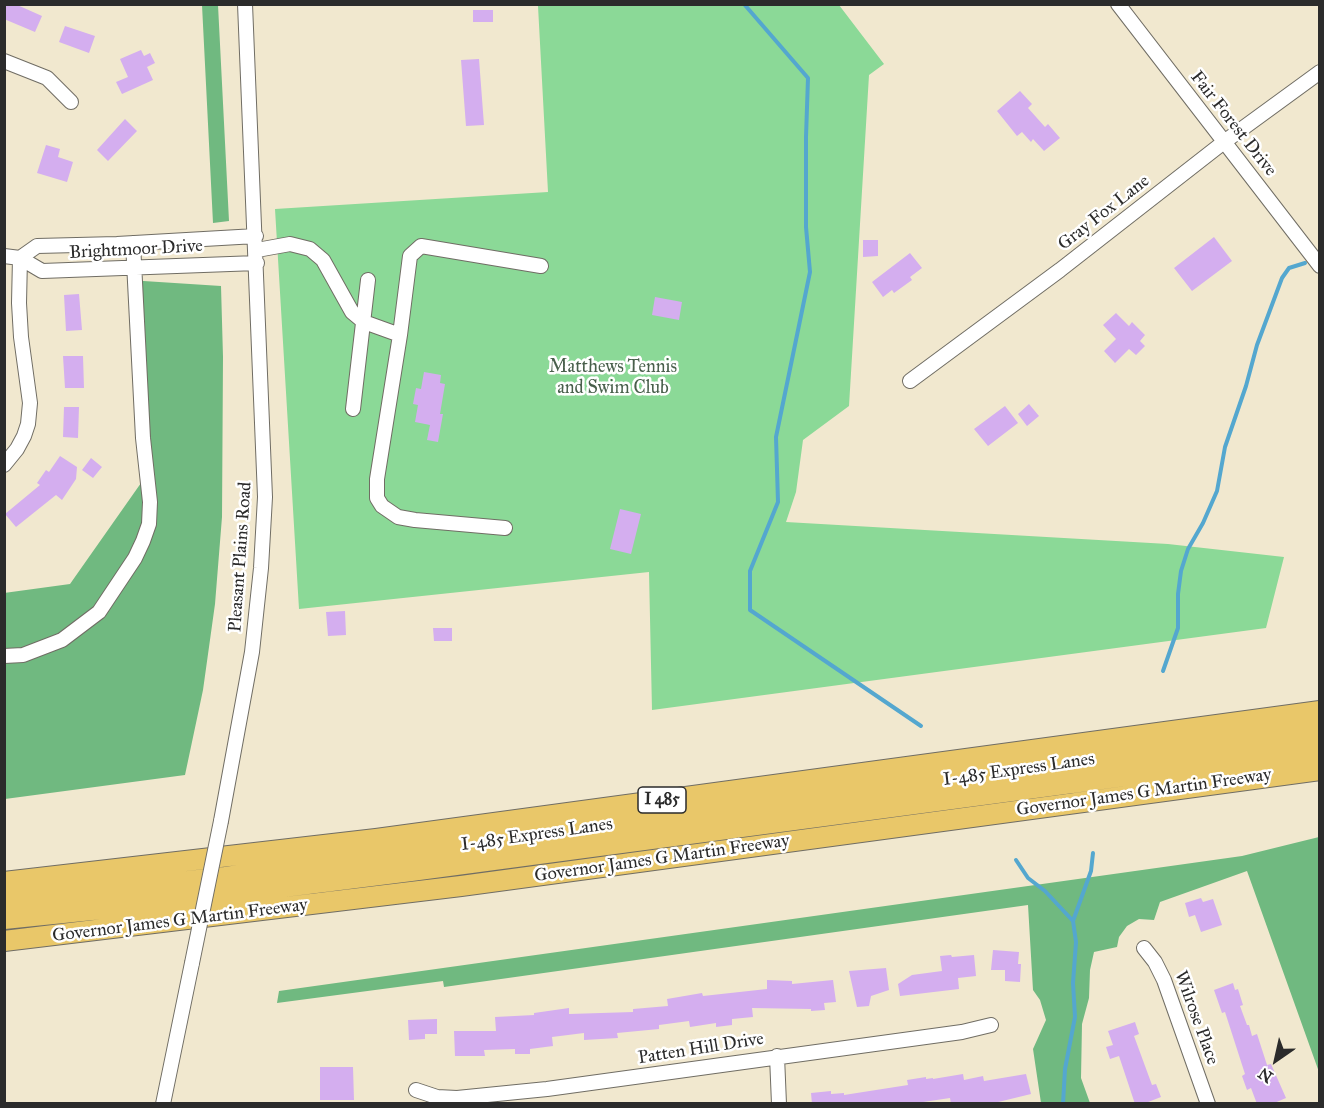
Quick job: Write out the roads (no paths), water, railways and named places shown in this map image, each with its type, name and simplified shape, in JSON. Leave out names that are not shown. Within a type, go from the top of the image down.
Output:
[{"type":"highway","name":"I 485","points":[[4,882],[376,839],[1320,711]]},
{"type":"highway","name":"I-485 Express Lanes","points":[[4,901],[214,879],[1320,730]]},
{"type":"highway","name":"I-485 Express Lanes","points":[[4,919],[224,895],[1320,750]]},
{"type":"highway","name":"Governor James G Martin Freeway","points":[[4,942],[450,888],[1320,770]]},
{"type":"highway","points":[[1295,773],[1320,775]]},
{"type":"highway","points":[[680,857],[825,816]]},
{"type":"highway","points":[[129,869],[317,865]]},
{"type":"street","name":"Pleasant Plains Road","points":[[163,1104],[221,821],[252,652],[261,568],[265,497],[245,4]]},
{"type":"street","name":"Fair Forest Drive","points":[[1118,4],[1320,266]]},
{"type":"street","points":[[4,61],[47,78],[71,102]]},
{"type":"street","name":"Gray Fox Lane","points":[[910,381],[1060,270],[1224,142],[1320,72]]},
{"type":"street","name":"Brightmoor Drive","points":[[20,258],[37,246],[256,236]]},
{"type":"street","points":[[4,656],[23,655],[62,640],[99,612],[135,558],[149,524],[150,502],[143,438],[133,243]]},
{"type":"street","name":"Brightmoor Drive","points":[[4,256],[20,258],[42,272],[134,268],[257,257],[290,244],[310,249],[323,260],[352,312],[364,322]]},
{"type":"street","points":[[505,528],[398,517],[388,511],[377,498],[377,479],[410,256],[421,246],[541,266]]},
{"type":"street","points":[[4,465],[24,436],[30,404],[21,337],[20,258]]},
{"type":"street","points":[[353,409],[368,280]]},
{"type":"street","points":[[364,322],[400,335]]},
{"type":"street","name":"Wilrose Place","points":[[1144,948],[1155,962],[1164,980],[1208,1104]]},
{"type":"street","name":"Patten Hill Drive","points":[[416,1090],[437,1097],[458,1098],[643,1076],[962,1032],[991,1025]]},
{"type":"street","points":[[777,1056],[779,1104]]},
{"type":"waterway","points":[[744,4],[808,78],[806,227],[810,272],[776,437],[778,502],[750,571],[750,610],[921,726]]},
{"type":"waterway","points":[[1163,671],[1178,628],[1181,571],[1188,549],[1217,491],[1225,447],[1257,345],[1282,278],[1289,268],[1305,263]]},
{"type":"waterway","points":[[1063,1104],[1065,1069],[1075,1017],[1073,983],[1076,942],[1073,921],[1091,871],[1093,853]]},
{"type":"waterway","points":[[1016,860],[1028,878],[1045,891],[1073,921]]},
{"type":"park label","name":"Matthews Tennis and Swim Club","points":[[613,378]]}]
